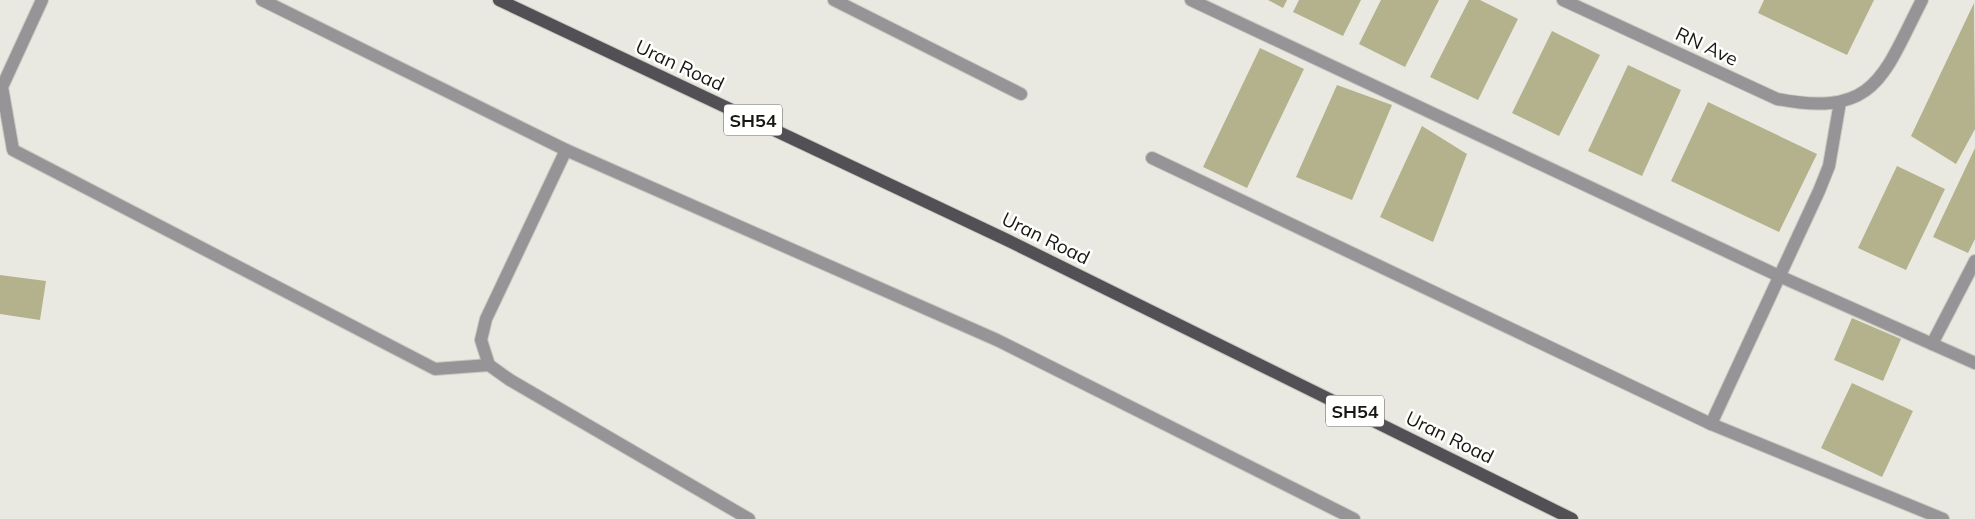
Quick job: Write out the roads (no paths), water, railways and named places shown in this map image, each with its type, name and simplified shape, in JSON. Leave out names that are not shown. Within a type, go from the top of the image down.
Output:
[{"type":"main road","name":"Uran Road","points":[[498,0],[1007,240],[1572,519]]},
{"type":"street","points":[[42,0],[2,87],[13,150],[435,369],[489,365],[749,519]]},
{"type":"street","points":[[262,0],[566,150],[997,340],[1128,404],[1354,519]]},
{"type":"street","points":[[834,0],[1021,94]]},
{"type":"street","points":[[1191,0],[1779,276],[1975,363]]},
{"type":"street","name":"RN Ave","points":[[1564,0],[1777,99],[1809,105],[1840,102],[1863,94],[1884,75],[1922,0]]},
{"type":"street","points":[[1711,424],[1829,166],[1840,102]]},
{"type":"street","points":[[489,365],[481,340],[486,319],[566,150]]},
{"type":"street","points":[[1152,158],[1711,424],[1943,519]]},
{"type":"street","points":[[1932,344],[1975,261]]}]
